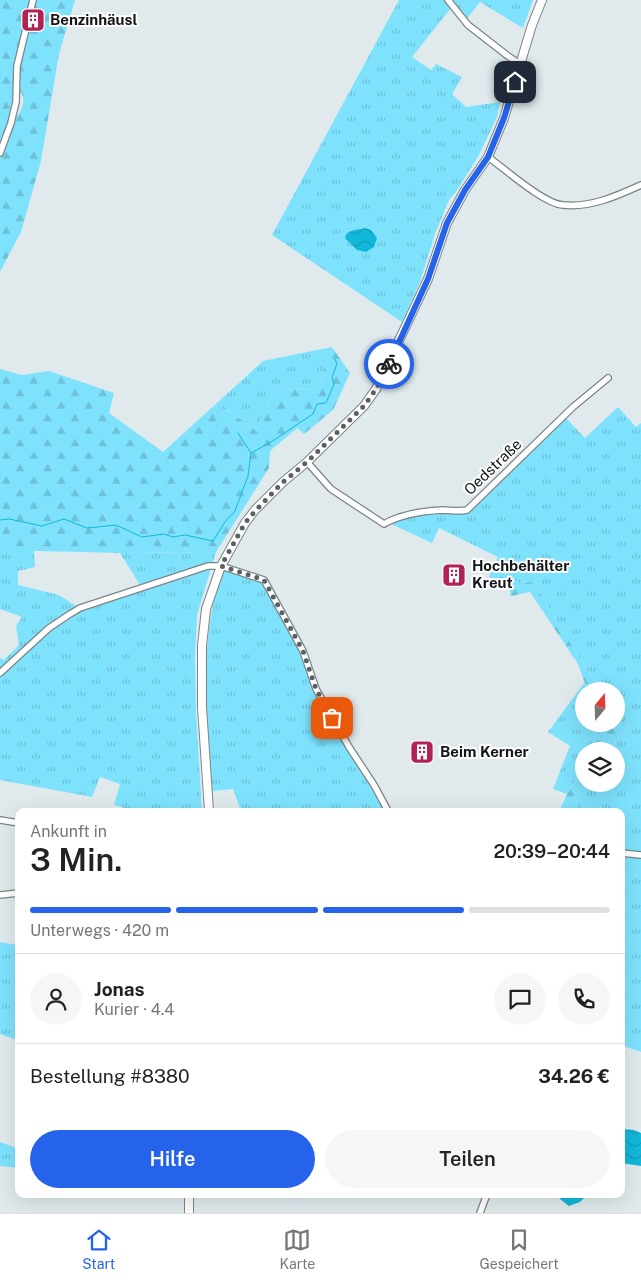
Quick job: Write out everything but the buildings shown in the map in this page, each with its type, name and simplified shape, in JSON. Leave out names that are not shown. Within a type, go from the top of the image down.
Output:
[{"type":"main road","points":[[209,808],[202,707],[202,646],[206,609],[221,566],[245,523],[256,510],[364,406],[376,389],[428,279],[447,223],[465,190],[488,157],[504,118],[532,25],[542,0]]},
{"type":"main road","points":[[189,1198],[189,1213]]},
{"type":"street","points":[[0,153],[11,123],[16,102],[17,66],[33,0]]},
{"type":"street","points":[[448,0],[468,26],[520,64]]},
{"type":"street","points":[[488,157],[541,196],[561,206],[591,204],[641,185]]},
{"type":"street","name":"Oedstraße","points":[[307,462],[331,489],[384,524],[413,513],[467,510],[573,407],[608,378]]},
{"type":"street","points":[[0,673],[49,628],[80,608],[201,567],[221,566],[264,580],[303,651],[316,689],[386,808]]},
{"type":"street","points":[[0,820],[15,823]]},
{"type":"street","points":[[625,853],[641,855]]},
{"type":"street","points":[[0,894],[15,893]]},
{"type":"street","points":[[480,1213],[486,1198]]},
{"type":"green space","points":[[0,0],[75,0],[59,54],[41,161],[21,232],[0,272]],"holes":[[[17,89],[23,96],[22,109],[14,120],[10,119],[13,91]]]},
{"type":"green space","points":[[399,0],[444,0],[451,8],[412,57],[431,70],[436,64],[462,77],[452,94],[466,107],[500,102],[497,117],[479,155],[449,200],[435,234],[420,282],[402,322],[272,235]],"holes":[[[365,228],[374,238],[374,247],[349,231]]]},
{"type":"green space","points":[[450,0],[533,0],[523,28],[480,2],[466,20]]},
{"type":"green space","points":[[332,347],[317,390],[275,389],[256,431],[218,402],[263,361]]},
{"type":"green space","points":[[332,347],[350,373],[333,410],[304,434],[297,428],[270,451],[269,468],[216,552],[120,553],[0,550],[0,369],[22,375],[49,371],[114,393],[109,413],[163,452],[218,402],[256,431],[275,389],[317,390]]},
{"type":"green space","points":[[618,407],[636,427],[641,423],[641,853],[625,851],[625,808],[578,808],[575,796],[578,792],[625,792],[625,742],[616,742],[629,725],[625,721],[625,682],[594,682],[533,582],[519,583],[493,568],[498,557],[439,528],[432,543],[389,523],[414,515],[446,511],[459,513],[471,511],[565,417],[585,438]]},
{"type":"green space","points":[[0,550],[34,550],[35,567],[18,571],[18,585],[59,595],[76,606],[140,585],[120,553],[216,552],[197,615],[195,657],[196,711],[202,808],[122,808],[114,805],[120,784],[100,777],[92,797],[0,780],[0,658],[4,660],[19,645],[16,626],[22,617],[0,609]]},
{"type":"green space","points":[[493,568],[519,583],[533,582],[594,682],[585,682],[578,664],[530,592],[511,596],[509,587],[489,577]]},
{"type":"green space","points":[[223,570],[261,582],[301,651],[314,690],[382,808],[240,808],[233,789],[212,791],[206,679],[207,651],[215,597]]},
{"type":"green space","points":[[575,696],[575,732],[601,732],[596,742],[575,742],[575,781],[567,794],[553,789],[570,746],[548,732]]},
{"type":"green space","points":[[625,721],[629,725],[625,730]]},
{"type":"green space","points":[[601,732],[624,732],[616,742],[596,742]]},
{"type":"green space","points":[[575,781],[575,792],[578,792],[575,796],[578,808],[560,808]]},
{"type":"green space","points":[[625,855],[641,857],[641,1052],[625,1046]]},
{"type":"green space","points":[[0,942],[15,945],[15,1040],[0,1034]]},
{"type":"green space","points":[[0,1142],[15,1148],[15,1168],[0,1166]]},
{"type":"water","points":[[365,228],[371,230],[377,238],[374,247],[366,252],[357,250],[345,238],[350,231]]},
{"type":"water","points":[[625,1129],[641,1133],[641,1166],[625,1164]]},
{"type":"water","points":[[584,1198],[580,1202],[569,1206],[560,1199]]},
{"type":"waterway","points":[[0,520],[9,519],[42,526],[64,519],[87,528],[116,525],[142,537],[164,534],[173,537],[185,535],[213,541],[225,522],[235,511],[248,476],[251,453],[313,414],[317,404],[326,403],[334,384],[332,377],[337,364],[335,359]]},
{"type":"waterway","points":[[238,433],[251,453]]},
{"type":"way so far","points":[[332,718],[316,689],[303,651],[264,580],[221,566],[245,523],[283,482],[307,462],[364,406],[376,389],[389,364]]},
{"type":"place","name":"Benzinhäusl","points":[[33,20]]},
{"type":"place","name":"Hochbehälter Kreut","points":[[454,575]]},
{"type":"place","name":"Beim Kerner","points":[[422,752]]},
{"type":"route","points":[[389,364],[428,279],[447,223],[465,190],[488,157],[504,118],[515,82]]}]
